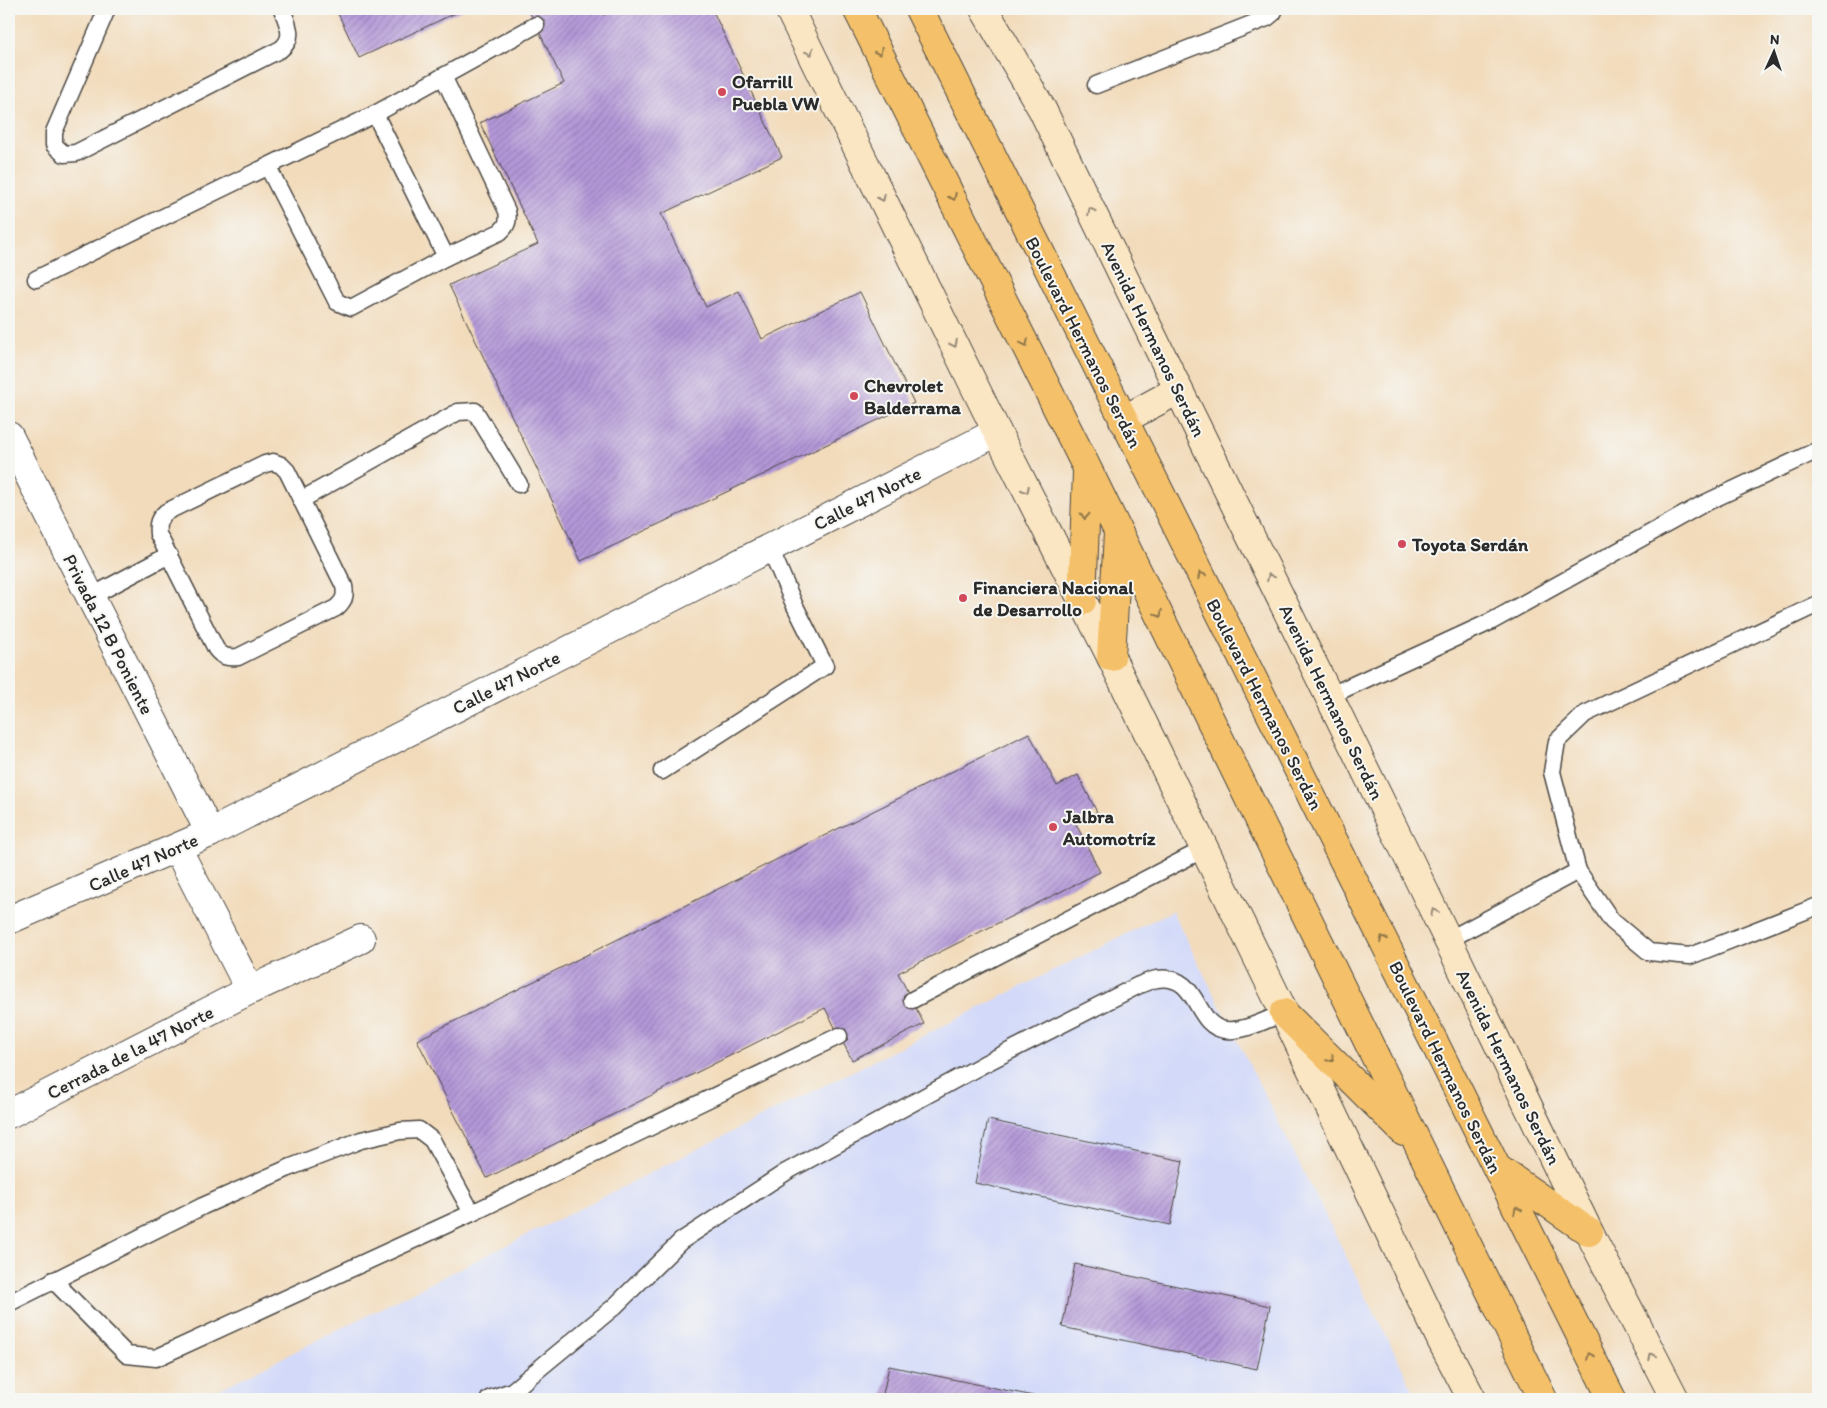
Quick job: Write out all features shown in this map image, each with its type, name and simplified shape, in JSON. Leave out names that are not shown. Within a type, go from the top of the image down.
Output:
[{"type":"main road","points":[[789,9],[1110,657],[1441,1340],[1472,1399]]},
{"type":"main road","points":[[857,9],[1087,468],[1543,1399]]},
{"type":"main road","name":"Boulevard Hermanos Serdán","points":[[919,9],[1612,1399]]},
{"type":"main road","name":"Avenida Hermanos Serdán","points":[[984,9],[1042,110],[1589,1232],[1675,1399]]},
{"type":"main road","points":[[1123,420],[1178,390]]},
{"type":"main road","points":[[1082,601],[1087,468]]},
{"type":"main road","points":[[1110,657],[1118,531]]},
{"type":"main road","points":[[1284,1013],[1420,1147]]},
{"type":"main road","points":[[1496,1168],[1589,1232]]},
{"type":"street","name":"Calle 47 Norte","points":[[9,920],[210,833],[997,432]]},
{"type":"street","name":"Privada 12 B Poniente","points":[[9,436],[210,833]]},
{"type":"street","points":[[177,848],[250,990]]},
{"type":"street","name":"Cerrada de la 47 Norte","points":[[9,1114],[250,990],[361,939]]},
{"type":"lane","points":[[107,9],[54,132],[54,145],[64,154],[76,153],[281,49],[287,44],[290,36],[282,9]]},
{"type":"lane","points":[[1096,85],[1267,18],[1275,9]]},
{"type":"lane","points":[[36,279],[375,114],[536,25]]},
{"type":"lane","points":[[268,166],[336,302],[351,308],[446,257],[500,232],[506,227],[509,219],[507,211],[444,76]]},
{"type":"lane","points":[[375,114],[446,257]]},
{"type":"lane","points":[[301,500],[458,412],[476,411],[519,484]]},
{"type":"lane","points":[[1329,696],[1492,621],[1703,504],[1818,450]]},
{"type":"lane","points":[[273,462],[281,465],[287,471],[344,586],[345,594],[343,602],[336,608],[238,657],[230,658],[221,655],[216,649],[169,555],[158,534],[157,526],[160,518],[166,512],[265,464],[273,462]]},
{"type":"lane","points":[[662,771],[825,666],[794,604],[770,548]]},
{"type":"lane","points":[[90,597],[169,555]]},
{"type":"lane","points":[[1818,604],[1585,714],[1558,741],[1552,772],[1578,870],[1612,921],[1649,952],[1690,956],[1818,906]]},
{"type":"lane","points":[[912,1000],[1204,849]]},
{"type":"lane","points":[[1448,940],[1578,870]]},
{"type":"lane","points":[[489,1399],[512,1391],[614,1307],[681,1241],[786,1172],[984,1064],[1139,984],[1157,979],[1172,979],[1185,984],[1210,1023],[1216,1028],[1224,1030],[1232,1031],[1244,1028],[1284,1013]]},
{"type":"lane","points":[[53,1280],[127,1355],[156,1358],[472,1213],[839,1036]]},
{"type":"lane","points":[[9,1303],[203,1206],[291,1167],[361,1140],[400,1131],[419,1130],[432,1140],[472,1213]]},
{"type":"shaded area","points":[[1172,911],[1418,1399],[200,1399]]},
{"type":"building","points":[[336,9],[464,9],[359,58]]},
{"type":"building","points":[[528,9],[600,9],[603,15],[616,9],[712,9],[782,157],[661,214],[706,307],[739,291],[762,339],[860,292],[914,403],[581,561],[449,285],[538,244],[480,123],[564,83]]},
{"type":"building","points":[[1029,733],[1057,786],[1078,775],[1097,812],[1075,822],[1100,872],[898,973],[924,1024],[852,1060],[825,1008],[487,1178],[417,1040]]},
{"type":"building","points":[[988,1120],[1183,1161],[1170,1225],[975,1183]]},
{"type":"building","points":[[1075,1264],[1270,1306],[1257,1369],[1062,1327]]},
{"type":"building","points":[[889,1366],[1043,1398],[1043,1399],[882,1399]]},
{"type":"place","name":"Ofarrill Puebla VW","points":[[722,92]]},
{"type":"place","name":"Chevrolet Balderrama","points":[[854,396]]},
{"type":"place","name":"Toyota Serdán","points":[[1402,544]]},
{"type":"place","name":"Financiera Nacional de Desarrollo","points":[[963,598]]},
{"type":"place","name":"Jalbra Automotríz","points":[[1053,827]]}]
